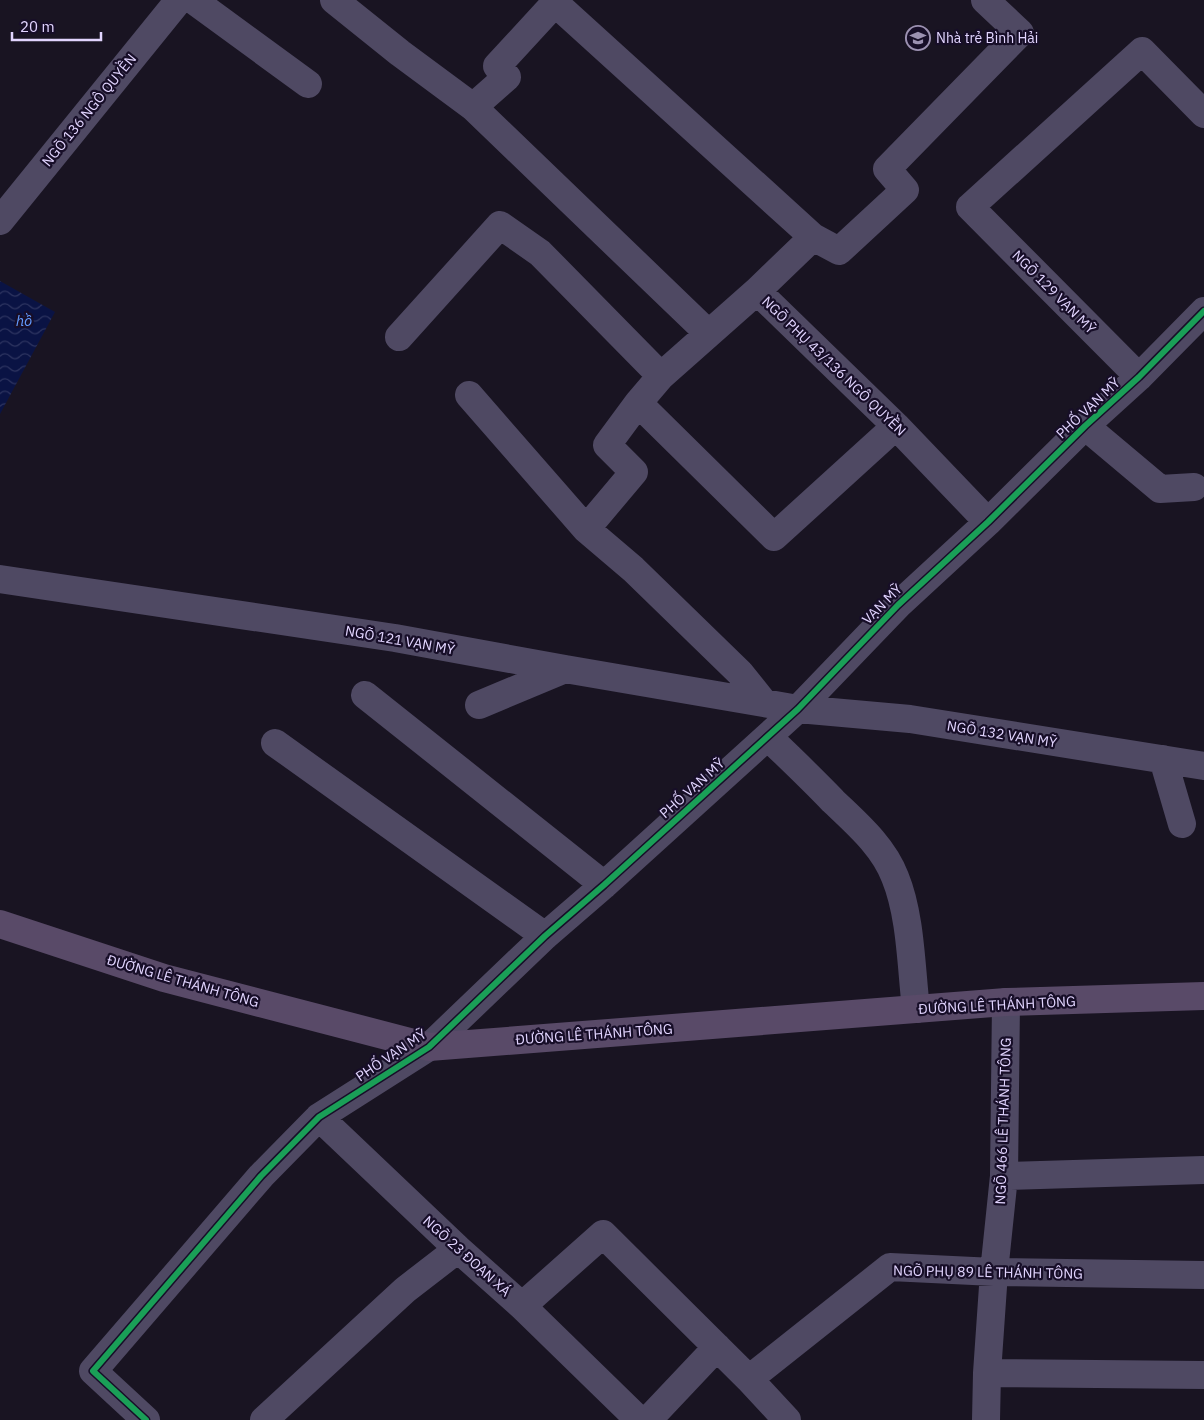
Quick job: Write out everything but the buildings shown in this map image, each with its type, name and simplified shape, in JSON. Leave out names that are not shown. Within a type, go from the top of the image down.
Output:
[{"type":"main road","name":"ĐƯỜNG LÊ THÁNH TÔNG","points":[[0,924],[164,978],[429,1047],[1006,1002],[1204,996]]},
{"type":"street","name":"NGÕ 136 NGÔ QUYỀN","points":[[0,221],[179,0]]},
{"type":"street","points":[[193,0],[308,84]]},
{"type":"street","points":[[334,0],[400,53],[473,107],[708,333]]},
{"type":"street","points":[[473,107],[507,77],[497,66],[556,1],[813,237],[839,251],[905,190],[888,169],[1020,33],[985,0]]},
{"type":"street","name":"NGÕ 129 VẠN MỸ","points":[[1138,377],[970,207],[1142,51],[1204,114]]},
{"type":"street","points":[[399,337],[500,224],[540,253],[660,376]]},
{"type":"street","points":[[757,291],[813,237]]},
{"type":"street","name":"NGÕ PHỤ 43/136 NGÔ QUYỀN","points":[[586,529],[634,472],[607,445],[660,376],[757,291],[896,426],[988,522]]},
{"type":"street","name":"PHỐ VẠN MỸ","points":[[988,522],[1204,311]]},
{"type":"street","points":[[469,395],[586,529],[633,569],[740,673],[764,703]]},
{"type":"street","points":[[638,403],[774,537],[896,426]]},
{"type":"street","points":[[1085,426],[1160,489],[1194,487]]},
{"type":"street","name":"VẠN MỸ","points":[[798,709],[898,606],[988,522]]},
{"type":"street","name":"NGÕ 121 VẠN MỸ","points":[[0,579],[395,638],[798,709]]},
{"type":"street","points":[[479,705],[565,669]]},
{"type":"street","points":[[365,695],[604,886]]},
{"type":"street","name":"PHỐ VẠN MỸ","points":[[146,1420],[93,1371],[261,1176],[319,1117],[429,1047],[545,936],[604,886],[798,709]]},
{"type":"street","name":"NGÕ 132 VẠN MỸ","points":[[798,709],[910,719],[1204,766]]},
{"type":"street","points":[[768,736],[882,851],[895,878],[903,903],[916,1009]]},
{"type":"street","points":[[275,743],[545,936]]},
{"type":"street","points":[[1163,759],[1182,824]]},
{"type":"street","name":"NGÕ 466 LÊ THÁNH TÔNG","points":[[986,1420],[987,1373],[994,1272],[1004,1176],[1006,1002]]},
{"type":"street","name":"NGÕ 23 ĐOẠN XÁ","points":[[319,1117],[458,1249],[522,1306],[603,1234],[749,1379],[787,1420]]},
{"type":"street","points":[[1004,1176],[1204,1170]]},
{"type":"street","points":[[264,1420],[405,1290],[458,1249]]},
{"type":"street","name":"NGÕ PHỤ 89 LÊ THÁNH TÔNG","points":[[749,1379],[890,1267],[994,1272],[1204,1275]]},
{"type":"street","points":[[522,1306],[639,1420]]},
{"type":"street","points":[[648,1420],[717,1347]]},
{"type":"street","points":[[987,1373],[1204,1375]]},
{"type":"water","name":"hồ","points":[[0,281],[55,312],[0,414]]},
{"type":"cycle path","points":[[146,1420],[93,1371],[261,1176],[319,1117],[429,1047],[545,936],[798,709],[898,605],[988,522],[1085,426],[1139,377],[1204,311]]},
{"type":"place","name":"Nhà trẻ Bình Hải","points":[[918,38]]}]
